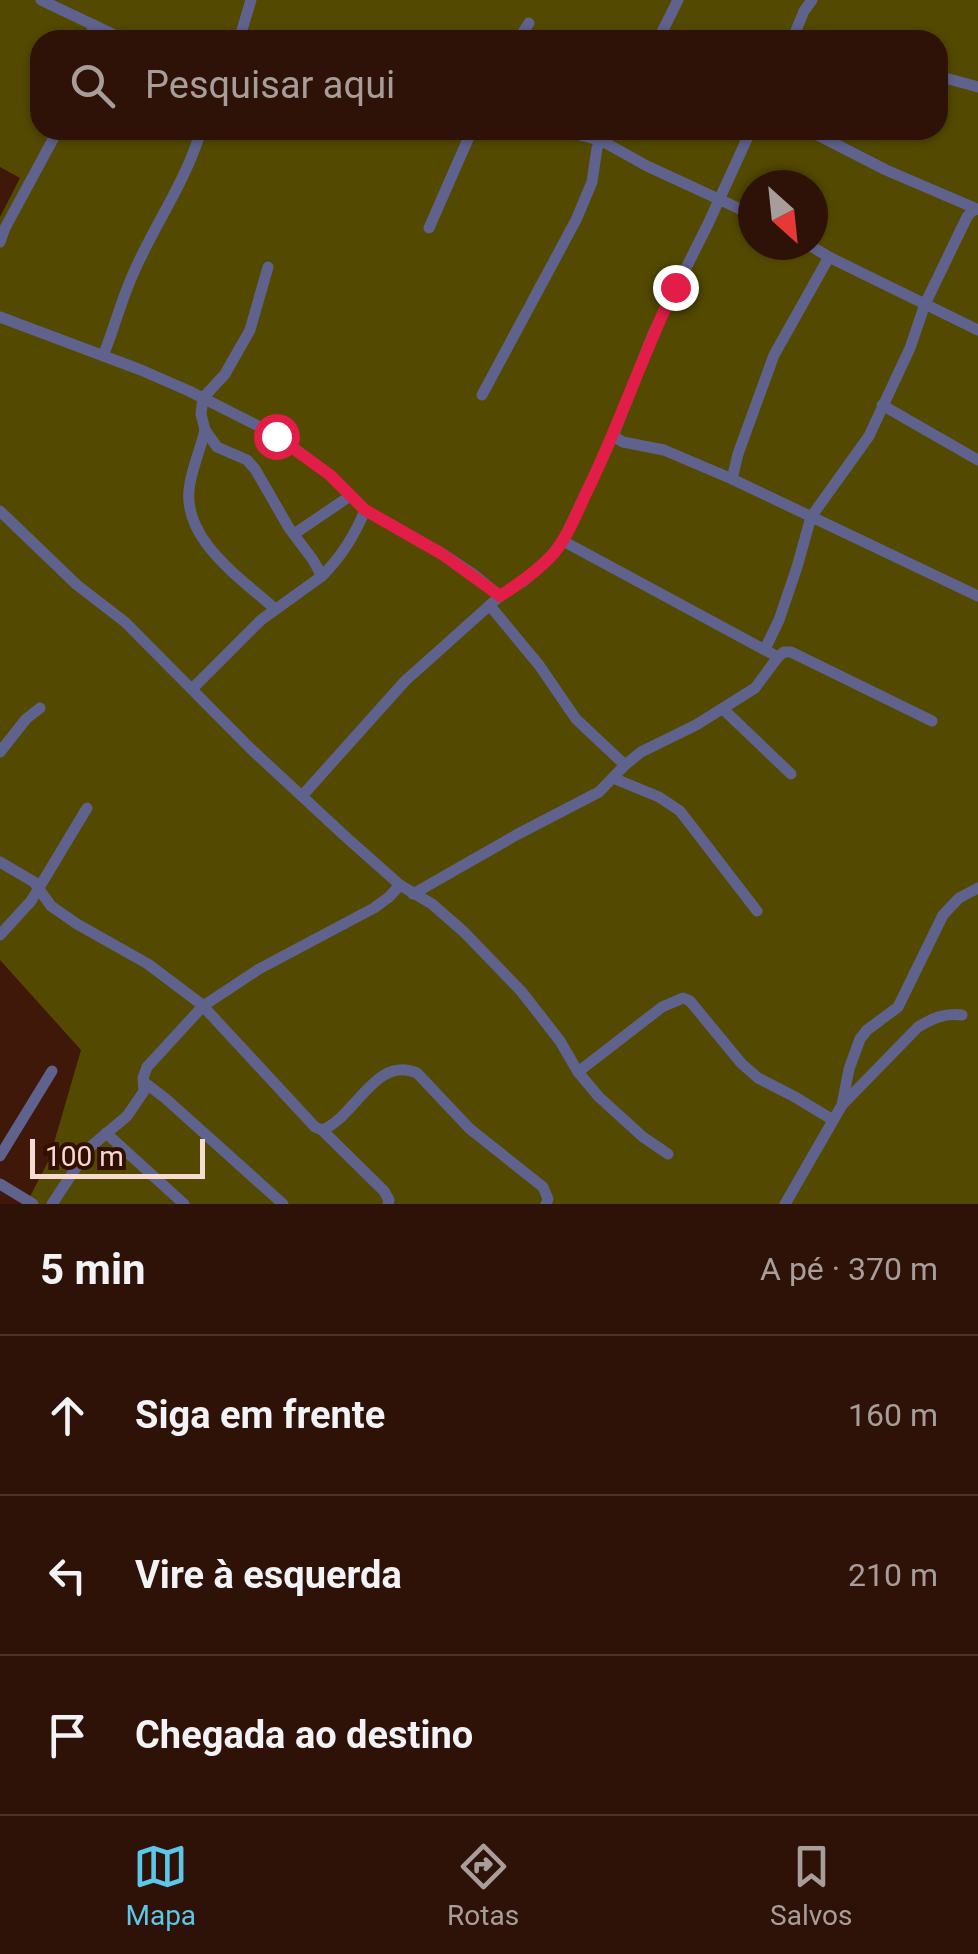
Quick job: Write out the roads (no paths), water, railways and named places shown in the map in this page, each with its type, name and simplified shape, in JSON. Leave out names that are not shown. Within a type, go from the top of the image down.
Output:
[{"type":"street","points":[[41,0],[105,30]]},
{"type":"street","points":[[242,30],[252,0]]},
{"type":"street","points":[[663,30],[678,0]]},
{"type":"street","points":[[797,30],[812,0]]},
{"type":"street","points":[[524,30],[529,23]]},
{"type":"street","points":[[92,30],[94,25]]},
{"type":"street","points":[[948,79],[978,87]]},
{"type":"street","points":[[0,242],[53,140]]},
{"type":"street","points":[[102,356],[132,276],[180,184],[197,140]]},
{"type":"street","points":[[429,228],[468,140]]},
{"type":"street","points":[[482,395],[576,220],[592,182],[595,156],[602,140]]},
{"type":"street","points":[[611,140],[647,166],[738,208]]},
{"type":"street","points":[[302,796],[405,681],[500,596],[526,580],[563,540],[613,436],[653,334],[746,140]]},
{"type":"street","points":[[828,140],[978,209]]},
{"type":"street","points":[[764,650],[792,585],[811,516],[868,436],[967,217],[978,209]]},
{"type":"street","points":[[732,479],[774,356],[829,257],[978,330]]},
{"type":"street","points":[[268,266],[250,330],[225,374],[203,398],[200,414],[217,448],[251,464],[322,576]]},
{"type":"street","points":[[0,318],[141,370],[276,436],[330,475],[365,510],[442,554],[500,596]]},
{"type":"street","points":[[882,406],[978,460]]},
{"type":"street","points":[[205,430],[190,484],[193,522],[208,545],[275,609]]},
{"type":"street","points":[[613,436],[623,442],[664,450],[732,479],[978,596]]},
{"type":"street","points":[[294,534],[350,496]]},
{"type":"street","points":[[192,688],[275,609],[322,576],[347,546],[365,510]]},
{"type":"street","points":[[0,511],[77,585],[125,622],[302,796],[400,885],[432,904],[509,978],[599,1097],[668,1154]]},
{"type":"street","points":[[563,540],[778,657]]},
{"type":"street","points":[[491,606],[576,719],[624,765]]},
{"type":"street","points":[[413,894],[599,792],[624,765],[656,743],[723,709],[760,683],[784,652],[932,721]]},
{"type":"street","points":[[0,752],[40,708]]},
{"type":"street","points":[[723,709],[791,774]]},
{"type":"street","points":[[614,778],[659,797],[680,811],[757,911]]},
{"type":"street","points":[[0,935],[23,911],[87,808]]},
{"type":"street","points":[[0,862],[29,878],[51,906],[148,964],[203,1006],[316,1127],[384,1191],[388,1204]]},
{"type":"street","points":[[52,1204],[81,1157],[127,1116],[144,1091],[147,1068],[203,1006],[259,969],[374,908],[400,885]]},
{"type":"street","points":[[842,1106],[860,1039],[866,1030],[898,1007],[943,915],[959,898],[978,888]]},
{"type":"street","points":[[578,1072],[662,1007],[683,998],[690,1001],[750,1070],[832,1120]]},
{"type":"street","points":[[898,1007],[908,1021],[908,1036]]},
{"type":"street","points":[[785,1204],[842,1106],[908,1036],[934,1018],[962,1015]]},
{"type":"street","points":[[322,1130],[336,1124],[386,1072],[406,1068],[417,1072],[470,1129],[542,1187],[548,1199],[546,1204]]},
{"type":"street","points":[[0,1156],[52,1071]]},
{"type":"street","points":[[144,1082],[284,1204]]},
{"type":"street","points":[[106,1133],[184,1204]]},
{"type":"street","points":[[0,1184],[33,1204]]}]
